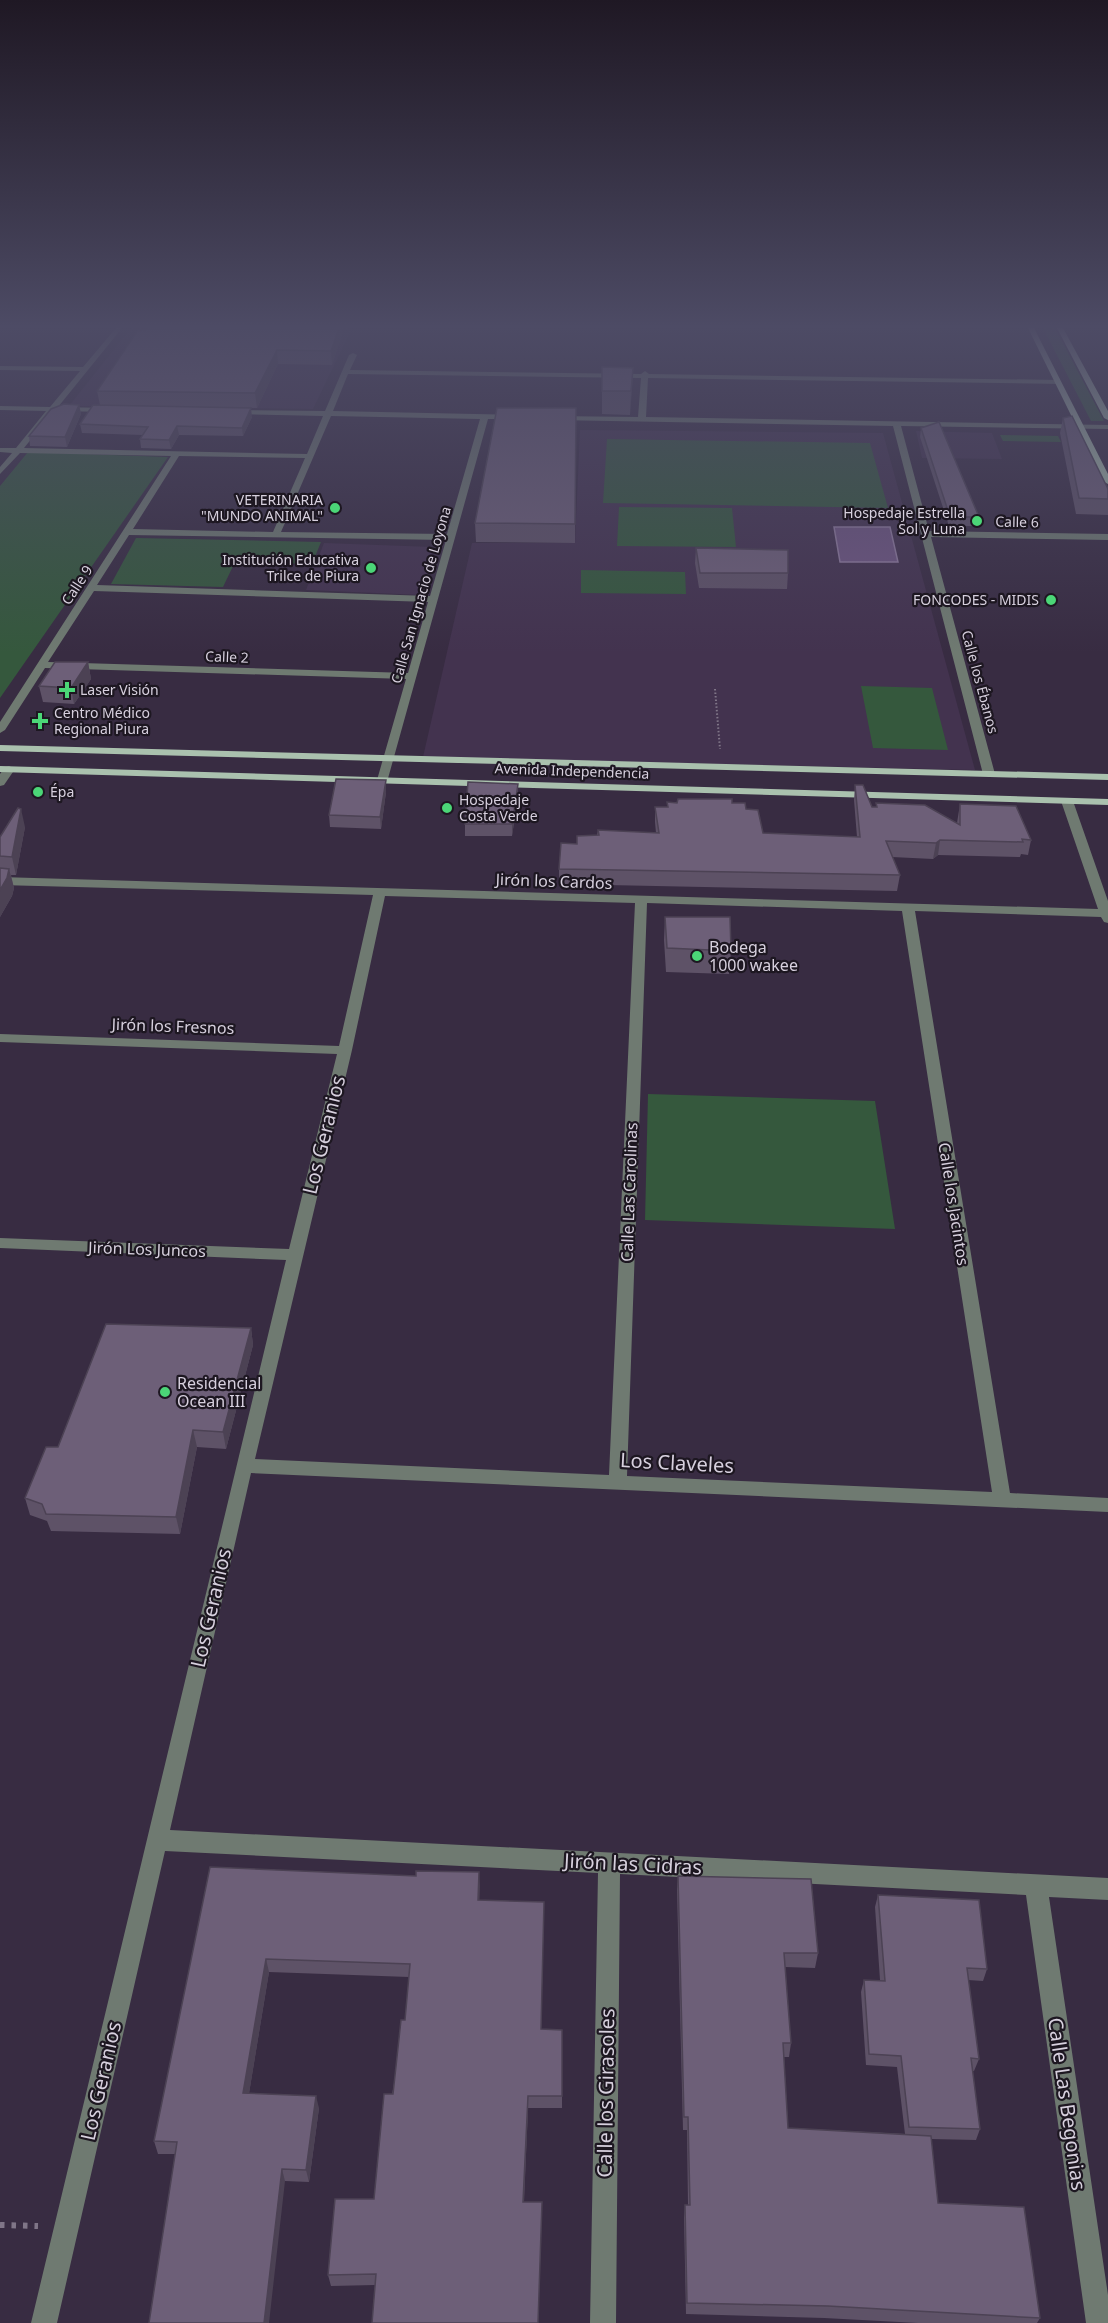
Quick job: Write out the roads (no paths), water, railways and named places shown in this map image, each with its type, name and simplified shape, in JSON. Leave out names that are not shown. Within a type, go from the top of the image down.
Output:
[{"type":"main road","points":[[1086,436],[1108,482]]},
{"type":"main road","name":"Avenida Independencia","points":[[0,748],[1108,777]]},
{"type":"main road","name":"Avenida Independencia","points":[[4,769],[1108,802]]},
{"type":"street","points":[[0,472],[29,436]]},
{"type":"street","points":[[276,534],[318,436]]},
{"type":"street","name":"Calle San Ignacio de Loyona","points":[[383,780],[479,436]]},
{"type":"street","name":"Calle los Ébanos","points":[[900,436],[989,774]]},
{"type":"street","points":[[0,450],[310,456]]},
{"type":"street","name":"Calle 9","points":[[0,730],[177,453]]},
{"type":"street","points":[[127,532],[451,537]]},
{"type":"street","name":"Calle 6","points":[[925,534],[1108,537]]},
{"type":"street","points":[[91,588],[434,599]]},
{"type":"street","name":"Calle 2","points":[[42,665],[412,676]]},
{"type":"street","points":[[0,783],[4,769]]},
{"type":"street","points":[[1067,801],[1107,916]]},
{"type":"street","name":"Jirón los Cardos","points":[[0,881],[1107,916]]},
{"type":"street","name":"Los Geranios","points":[[44,2323],[244,1466],[345,1050],[380,892]]},
{"type":"street","name":"Calle Las Carolinas","points":[[618,1483],[641,900]]},
{"type":"street","name":"Calle los Jacintos","points":[[908,908],[1002,1501]]},
{"type":"street","name":"Jirón los Fresnos","points":[[0,1038],[345,1050]]},
{"type":"street","name":"Jirón Los Juncos","points":[[0,1243],[295,1255]]},
{"type":"street","name":"Los Claveles","points":[[244,1466],[1108,1505]]},
{"type":"street","name":"Jirón las Cidras","points":[[158,1840],[1108,1889]]},
{"type":"street","name":"Calle los Girasoles","points":[[603,2323],[609,1863]]},
{"type":"street","name":"Calle Las Begonias","points":[[1036,1886],[1099,2323]]},
{"type":"place","name":"VETERINARIA \"MUNDO ANIMAL\"","points":[[335,508]]},
{"type":"place","name":"Hospedaje Estrella Sol y Luna","points":[[977,521]]},
{"type":"place","name":"Institución Educativa Trilce de Piura","points":[[371,568]]},
{"type":"place","name":"FONCODES - MIDIS","points":[[1051,600]]},
{"type":"place","name":"Laser Visión","points":[[67,690]]},
{"type":"place","name":"Centro Médico Regional Piura","points":[[40,721]]},
{"type":"place","name":"Épa","points":[[38,792]]},
{"type":"place","name":"Hospedaje Costa Verde","points":[[447,808]]},
{"type":"place","name":"Bodega 1000 wakee","points":[[697,956]]},
{"type":"place","name":"Residencial Ocean III","points":[[165,1392]]}]
